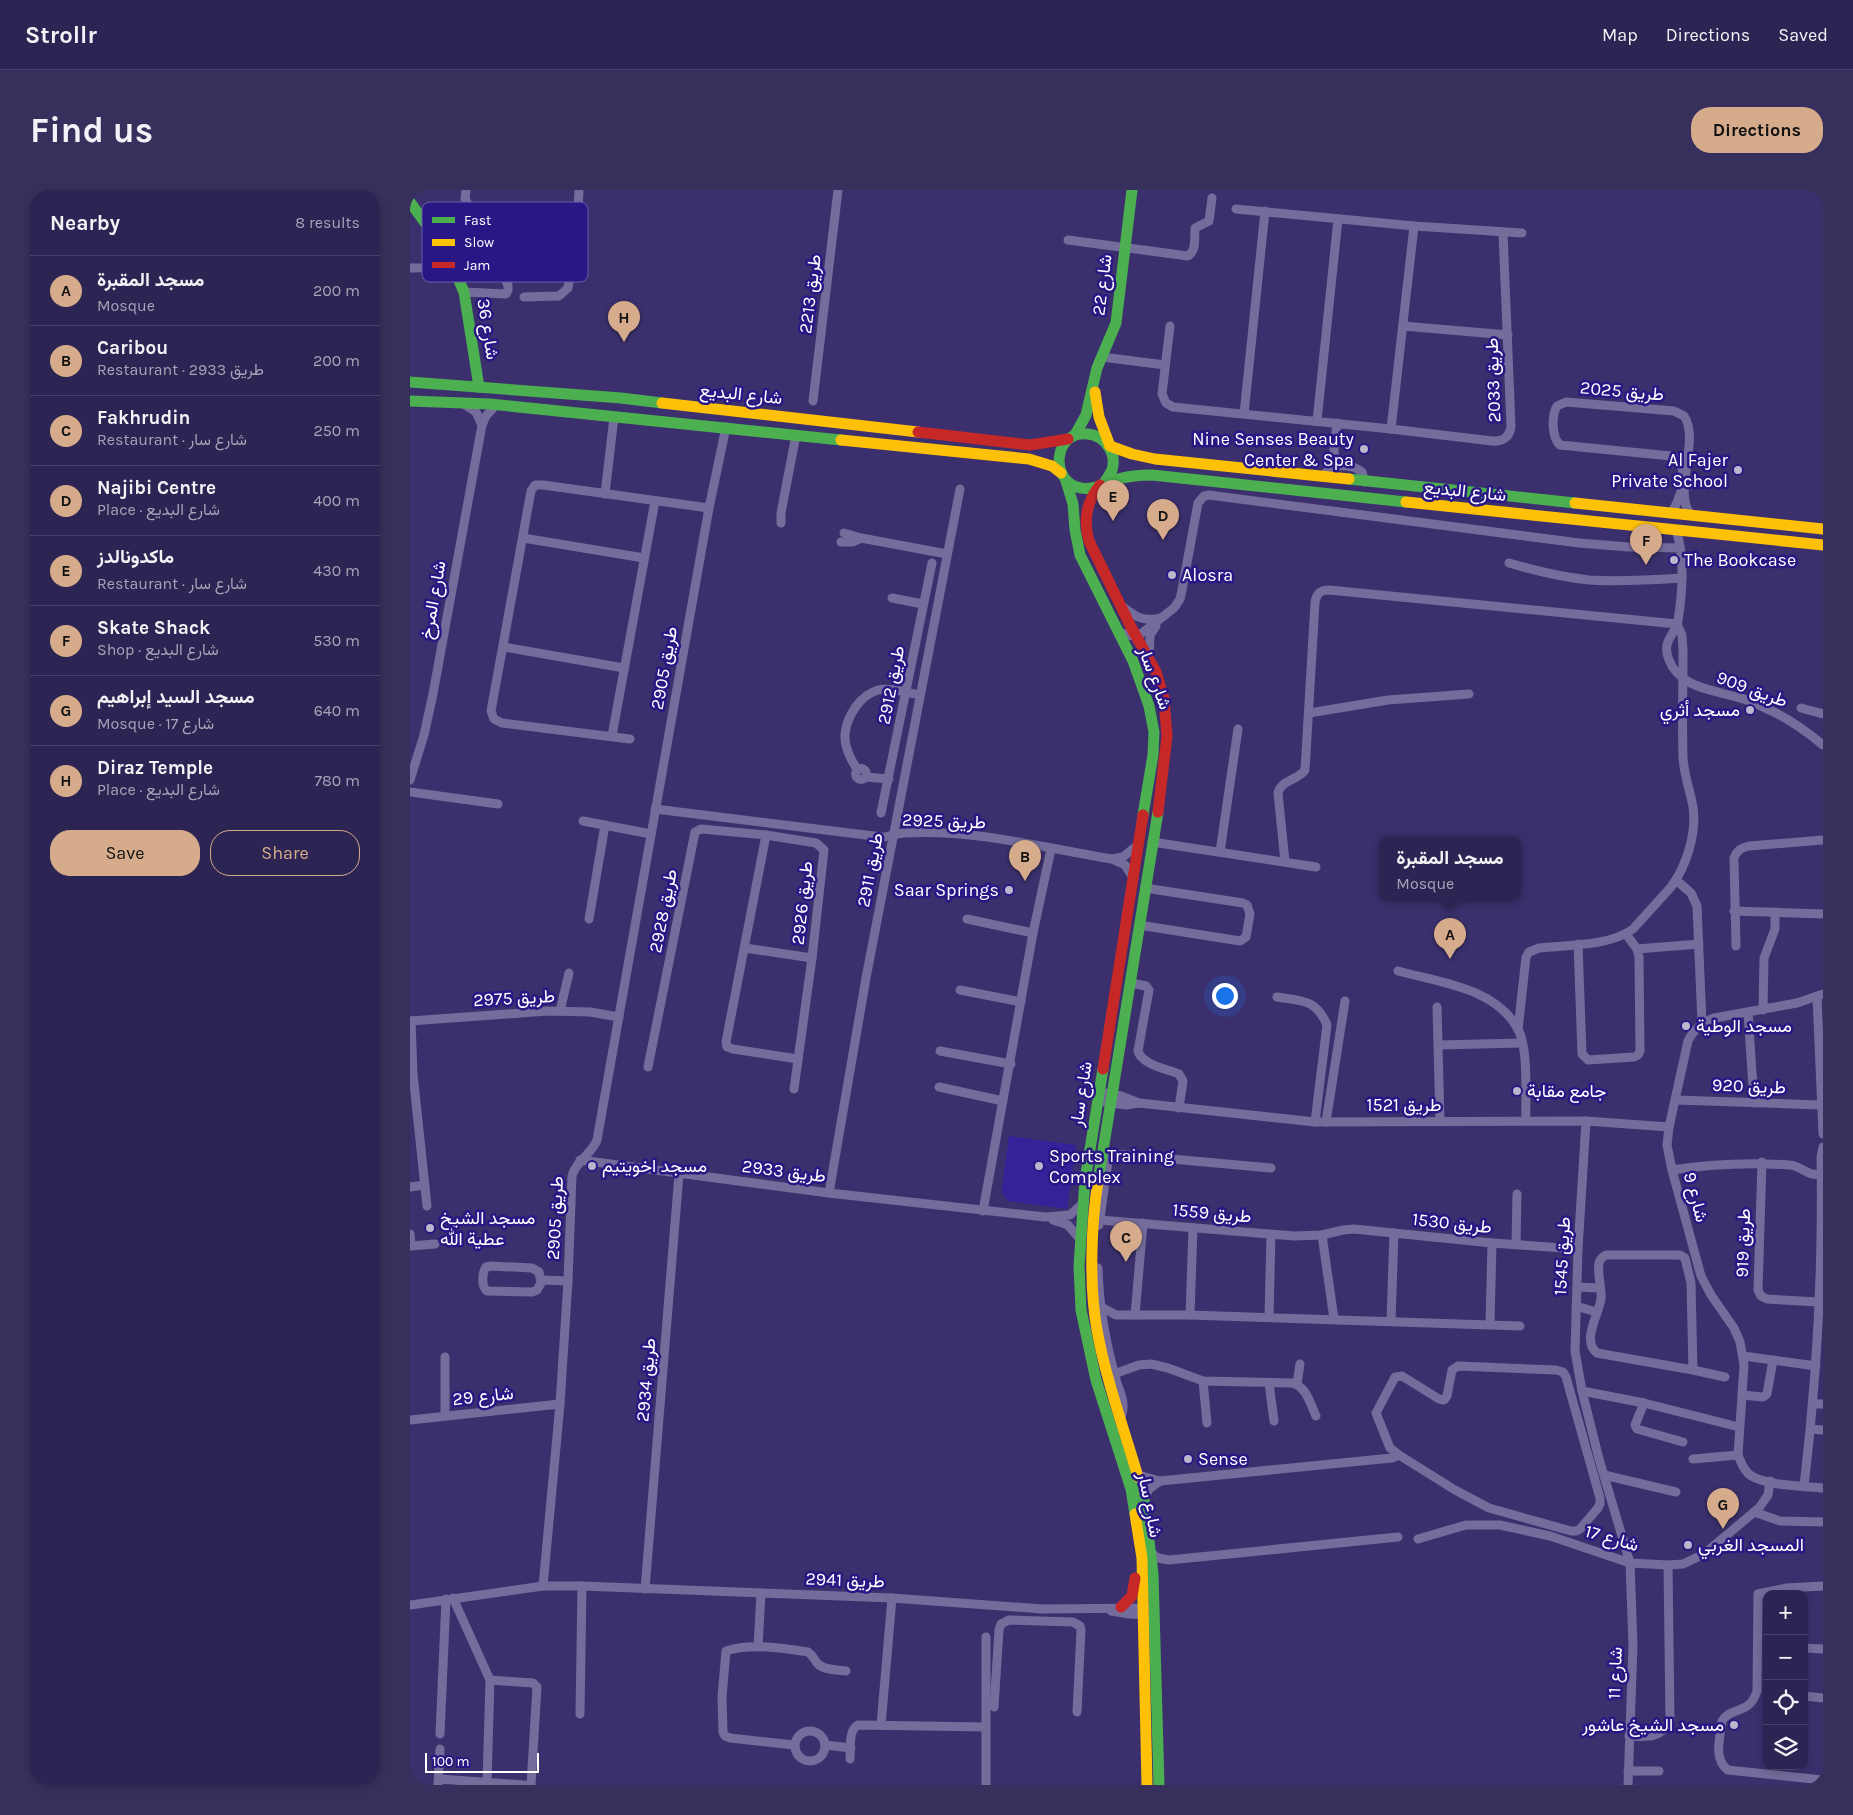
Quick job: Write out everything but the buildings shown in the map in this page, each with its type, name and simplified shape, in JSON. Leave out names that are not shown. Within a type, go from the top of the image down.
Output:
[{"type":"street","points":[[466,190],[465,199],[467,202]]},
{"type":"street","name":"طريق 2213","points":[[814,402],[838,190]]},
{"type":"street","name":"شارع 22","points":[[1072,437],[1086,415],[1094,381],[1116,323],[1132,190]]},
{"type":"street","points":[[1068,240],[1183,257],[1190,255],[1194,250],[1195,228],[1209,221],[1212,198]]},
{"type":"street","name":"شارع 36","points":[[410,202],[422,219]]},
{"type":"street","points":[[1236,209],[1414,226],[1522,233]]},
{"type":"street","points":[[1244,414],[1265,211]]},
{"type":"street","points":[[1316,421],[1338,218]]},
{"type":"street","points":[[1391,429],[1414,226]]},
{"type":"street","name":"طريق 2033","points":[[1170,326],[1162,394],[1169,406],[1501,441],[1506,438],[1512,426],[1503,233]]},
{"type":"street","name":"شارع 36","points":[[460,282],[464,292],[479,387]]},
{"type":"street","points":[[464,292],[506,294],[508,290],[507,282]]},
{"type":"street","points":[[524,297],[559,296],[568,288],[569,282]]},
{"type":"street","points":[[1403,326],[1508,335]]},
{"type":"street","points":[[1102,357],[1165,365]]},
{"type":"street","name":"شارع 22","points":[[1094,381],[1099,417],[1110,446]]},
{"type":"street","name":"شارع البديع","points":[[410,382],[621,398],[1030,445],[1072,437]]},
{"type":"street","name":"شارع البديع","points":[[410,400],[496,405],[1029,459],[1052,466],[1063,477]]},
{"type":"street","name":"طريق 2025","points":[[1671,456],[1564,446],[1558,443],[1555,438],[1555,409],[1560,404],[1566,402],[1678,412],[1684,416],[1688,422],[1689,447],[1684,500],[1686,508],[1692,516]]},
{"type":"street","points":[[460,404],[473,409],[479,416],[482,424]]},
{"type":"street","name":"شارع المرخ","points":[[411,777],[424,735],[433,694],[482,424],[486,416],[496,405]]},
{"type":"street","points":[[605,494],[614,417]]},
{"type":"street","points":[[1335,466],[1334,450],[1337,423]]},
{"type":"street","name":"طريق 2905","points":[[543,1586],[560,1404],[568,1281],[572,1176],[580,1160],[591,1151],[597,1140],[709,508],[726,428]]},
{"type":"street","points":[[1085,433],[1094,434],[1110,446],[1114,461],[1109,477],[1102,484],[1082,489],[1073,486],[1063,477],[1058,464],[1058,455],[1062,446],[1072,437],[1085,433]]},
{"type":"street","points":[[781,523],[781,513],[796,435]]},
{"type":"street","name":"شارع البديع","points":[[1110,446],[1155,460],[1823,529]]},
{"type":"street","points":[[1671,456],[1689,447]]},
{"type":"street","points":[[1670,514],[1680,498],[1683,470],[1680,461],[1671,456]]},
{"type":"street","points":[[1324,477],[1327,470],[1335,466],[1356,469],[1362,472],[1365,482]]},
{"type":"street","name":"شارع البديع","points":[[1102,484],[1127,477],[1152,475],[1823,545]]},
{"type":"street","name":"شارع سار","points":[[1063,477],[1073,504],[1075,530],[1080,555],[1120,633],[1146,695],[1154,732],[1154,754],[1082,1204],[1079,1238],[1080,1288],[1086,1338],[1096,1380],[1129,1480],[1140,1537],[1148,1611],[1159,1785]]},
{"type":"street","name":"شارع سار","points":[[1102,484],[1092,494],[1088,504],[1086,528],[1094,552],[1161,684],[1166,704],[1167,723],[1166,753],[1112,1099],[1106,1153],[1093,1217],[1093,1293],[1101,1349],[1138,1474],[1144,1500],[1153,1574],[1148,1611],[1146,1785]]},
{"type":"street","points":[[630,739],[502,723],[494,719],[491,711],[531,491],[536,485],[709,508]]},
{"type":"street","name":"طريق 2911","points":[[829,1193],[893,835],[960,489]]},
{"type":"street","points":[[1149,660],[1150,635],[1180,599],[1198,503],[1204,496],[1209,495],[1579,543],[1629,547],[1680,548]]},
{"type":"street","points":[[612,736],[656,501]]},
{"type":"street","points":[[1518,1030],[1526,957],[1529,952],[1539,948],[1610,940],[1626,934],[1676,880],[1688,851],[1693,823],[1693,809],[1684,767],[1683,642],[1677,624],[1682,578],[1680,548],[1676,530]]},
{"type":"street","points":[[523,538],[644,558]]},
{"type":"street","points":[[842,538],[861,538],[947,554]]},
{"type":"street","name":"طريق 2912","points":[[881,813],[932,563]]},
{"type":"street","points":[[1509,563],[1562,576],[1589,580],[1616,581],[1682,578]]},
{"type":"street","points":[[1285,862],[1278,793],[1284,783],[1301,776],[1305,770],[1315,598],[1318,593],[1323,590],[1677,624]]},
{"type":"street","points":[[892,598],[923,604]]},
{"type":"street","points":[[1121,605],[1132,615],[1142,620],[1165,617]]},
{"type":"street","points":[[1120,633],[1136,636],[1165,617]]},
{"type":"street","name":"طريق 909","points":[[1677,624],[1670,636],[1667,655],[1670,664],[1683,677],[1696,686],[1740,698],[1767,708],[1792,721],[1823,745]]},
{"type":"street","points":[[504,647],[624,668]]},
{"type":"street","points":[[888,779],[866,777],[867,774],[864,769],[858,770],[850,758],[845,735],[852,712],[868,694],[879,690],[920,695]]},
{"type":"street","points":[[1309,713],[1388,700],[1469,694]]},
{"type":"street","points":[[1801,708],[1823,714]]},
{"type":"street","points":[[1220,852],[1238,729]]},
{"type":"street","points":[[410,792],[498,804]]},
{"type":"street","name":"طريق 2925","points":[[655,809],[882,837],[906,833],[958,835],[1006,840],[1112,859],[1127,868],[1134,879]]},
{"type":"street","points":[[583,821],[651,834]]},
{"type":"street","points":[[589,919],[605,825]]},
{"type":"street","points":[[790,840],[792,826]]},
{"type":"street","name":"طريق 2928","points":[[648,1067],[695,832],[701,828],[766,835],[816,843],[822,846],[824,850]]},
{"type":"street","points":[[766,835],[726,1042],[727,1047],[733,1049],[798,1059]]},
{"type":"street","points":[[1736,946],[1734,858],[1739,849],[1749,846],[1823,840]]},
{"type":"street","points":[[1152,842],[1316,867]]},
{"type":"street","points":[[1112,859],[1123,857],[1140,844]]},
{"type":"street","points":[[983,1211],[1033,933],[1051,849]]},
{"type":"street","name":"طريق 2926","points":[[794,1089],[812,958],[824,850]]},
{"type":"street","points":[[1676,880],[1686,887],[1695,899],[1697,906],[1702,1023],[1714,1018],[1797,1003],[1820,995],[1823,1134]]},
{"type":"street","points":[[1139,925],[1240,941],[1246,937],[1250,914],[1248,905],[1244,903],[1145,888]]},
{"type":"street","points":[[1734,911],[1823,914]]},
{"type":"street","points":[[1763,1010],[1764,958],[1775,929],[1775,912]]},
{"type":"street","points":[[967,919],[1033,933]]},
{"type":"street","points":[[1578,944],[1582,1054],[1588,1060],[1634,1057],[1640,1051],[1639,957],[1637,949],[1626,934]]},
{"type":"street","points":[[1637,949],[1699,944]]},
{"type":"street","name":"طريق 2926","points":[[745,948],[812,958]]},
{"type":"street","points":[[1398,971],[1484,996],[1504,1010],[1518,1030],[1522,1043],[1525,1071],[1526,1120]]},
{"type":"street","points":[[560,1011],[569,973]]},
{"type":"street","points":[[1131,983],[1146,986],[1149,990],[1139,1056],[1182,1077],[1179,1108]]},
{"type":"street","points":[[960,990],[1021,1002]]},
{"type":"street","points":[[1277,996],[1311,1003],[1322,1012],[1327,1025],[1315,1122]]},
{"type":"street","points":[[1326,1122],[1345,1001]]},
{"type":"street","points":[[1437,1007],[1440,1121]]},
{"type":"street","name":"طريق 2975","points":[[410,1021],[560,1011],[590,1012],[619,1016]]},
{"type":"street","points":[[1748,1012],[1754,1103]]},
{"type":"street","points":[[410,1021],[414,1121],[427,1206]]},
{"type":"street","name":"شارع 9","points":[[1702,1023],[1692,1033],[1688,1041],[1667,1144],[1672,1170],[1701,1276],[1708,1290],[1734,1328],[1740,1342],[1743,1356],[1738,1455]]},
{"type":"street","points":[[1439,1045],[1522,1043]]},
{"type":"street","points":[[940,1051],[1010,1064]]},
{"type":"street","points":[[939,1087],[1003,1101]]},
{"type":"street","name":"طريق 1521","points":[[1099,1096],[1112,1099],[1127,1098],[1139,1104],[1315,1122],[1526,1120],[1586,1121],[1669,1127]]},
{"type":"street","name":"طريق 920","points":[[1676,1100],[1821,1105]]},
{"type":"street","name":"طريق 1545","points":[[1586,1121],[1578,1249],[1576,1351],[1582,1391],[1630,1563]]},
{"type":"street","points":[[1804,1486],[1813,1404],[1819,1382],[1816,1366],[1821,1336],[1818,1302],[1821,1261],[1821,1151],[1823,1147]]},
{"type":"street","points":[[1121,1417],[1123,1405],[1104,1329],[1098,1260],[1106,1153],[1271,1168]]},
{"type":"street","name":"طريق 2933","points":[[580,1160],[829,1193],[1045,1217],[1070,1215],[1082,1204]]},
{"type":"street","points":[[1672,1170],[1716,1164],[1762,1162],[1793,1165],[1808,1174],[1821,1174]]},
{"type":"street","name":"طريق 919","points":[[1762,1162],[1758,1290],[1761,1296],[1767,1300],[1818,1302]]},
{"type":"street","name":"طريق 2934","points":[[645,1589],[679,1174]]},
{"type":"street","points":[[410,1187],[425,1184]]},
{"type":"street","points":[[1516,1244],[1517,1194]]},
{"type":"street","name":"طريق 2933","points":[[1045,1217],[1068,1225],[1079,1238]]},
{"type":"street","name":"طريق 1559","points":[[1100,1220],[1271,1235],[1322,1235]]},
{"type":"street","points":[[1135,1315],[1143,1223]]},
{"type":"street","points":[[1190,1315],[1193,1228]]},
{"type":"street","name":"طريق 1530","points":[[1322,1235],[1343,1230],[1354,1230],[1578,1249]]},
{"type":"street","points":[[1391,1321],[1394,1233]]},
{"type":"street","points":[[410,1234],[411,1246],[435,1244]]},
{"type":"street","points":[[1269,1317],[1271,1235]]},
{"type":"street","points":[[1322,1235],[1334,1319]]},
{"type":"street","points":[[1490,1324],[1492,1243]]},
{"type":"street","points":[[1693,1370],[1691,1283],[1683,1256],[1603,1256],[1599,1262],[1600,1301],[1593,1321],[1591,1345],[1593,1350],[1597,1353],[1725,1377]]},
{"type":"street","points":[[491,1266],[532,1268],[538,1272],[541,1280],[538,1288],[532,1292],[489,1291],[484,1287],[483,1272],[486,1267],[491,1266]]},
{"type":"street","points":[[541,1280],[568,1281]]},
{"type":"street","points":[[1577,1287],[1600,1288]]},
{"type":"street","points":[[1576,1306],[1596,1312]]},
{"type":"street","points":[[1101,1307],[1116,1315],[1269,1317],[1520,1326]]},
{"type":"street","points":[[1104,1329],[1108,1322],[1116,1315]]},
{"type":"street","points":[[1743,1356],[1816,1366]]},
{"type":"street","points":[[445,1357],[445,1416]]},
{"type":"street","points":[[1742,1395],[1765,1396],[1768,1391],[1773,1360]]},
{"type":"street","points":[[1114,1374],[1139,1365],[1151,1364],[1203,1381],[1296,1384],[1304,1390],[1316,1416]]},
{"type":"street","points":[[1296,1384],[1300,1364]]},
{"type":"street","points":[[1458,1366],[1556,1370],[1563,1372],[1566,1377],[1600,1498],[1600,1504],[1580,1529],[1576,1532],[1571,1531],[1490,1508],[1455,1490],[1399,1455],[1390,1448],[1376,1413],[1395,1377],[1402,1376],[1439,1400],[1444,1400],[1447,1396],[1452,1370],[1458,1366]]},
{"type":"street","points":[[1203,1381],[1207,1423]]},
{"type":"street","points":[[1269,1383],[1274,1421]]},
{"type":"street","points":[[1582,1391],[1644,1403],[1739,1427]]},
{"type":"street","points":[[1644,1403],[1635,1425],[1637,1429],[1683,1442]]},
{"type":"street","name":"شارع 29","points":[[410,1420],[560,1404]]},
{"type":"street","points":[[1813,1404],[1823,1404]]},
{"type":"street","points":[[1811,1429],[1823,1430]]},
{"type":"street","points":[[1138,1474],[1160,1481],[1392,1458],[1399,1455]]},
{"type":"street","points":[[1693,1459],[1738,1455],[1743,1467],[1750,1475],[1770,1481],[1823,1488]]},
{"type":"street","points":[[1604,1475],[1676,1492]]},
{"type":"street","points":[[1144,1500],[1149,1489],[1160,1481]]},
{"type":"street","name":"شارع 17","points":[[1418,1540],[1466,1525],[1500,1525],[1550,1536],[1630,1563],[1683,1564],[1698,1558],[1754,1512],[1766,1500],[1770,1481]]},
{"type":"street","points":[[1754,1512],[1780,1521],[1823,1522]]},
{"type":"street","points":[[1151,1553],[1158,1558],[1169,1560],[1398,1536]]},
{"type":"street","points":[[1121,1607],[1129,1601],[1134,1592],[1136,1550],[1140,1537]]},
{"type":"street","points":[[1153,1574],[1161,1565],[1169,1560]]},
{"type":"street","name":"شارع 11","points":[[1628,1785],[1633,1632],[1630,1563]]},
{"type":"street","points":[[1629,1736],[1657,1735],[1668,1727],[1670,1720],[1668,1565]]},
{"type":"street","name":"طريق 2941","points":[[410,1605],[543,1586],[582,1586],[892,1598],[1042,1609],[1106,1609],[1121,1607],[1148,1611]]},
{"type":"street","points":[[580,1714],[582,1586]]},
{"type":"street","points":[[1794,1590],[1823,1586]]},
{"type":"street","points":[[758,1647],[761,1593]]},
{"type":"street","points":[[1763,1593],[1759,1593],[1757,1598],[1762,1640],[1757,1691],[1745,1709],[1725,1716],[1722,1722],[1719,1759],[1722,1766],[1728,1770],[1823,1780]]},
{"type":"street","points":[[881,1725],[892,1598]]},
{"type":"street","points":[[450,1599],[490,1680],[487,1782]]},
{"type":"street","points":[[440,1734],[450,1599]]},
{"type":"street","points":[[1041,1621],[1042,1609]]},
{"type":"street","name":"طريق 2941","points":[[1106,1609],[1121,1613],[1148,1611]]},
{"type":"street","points":[[994,1707],[1001,1624],[1009,1620],[1073,1622],[1080,1626],[1077,1712]]},
{"type":"street","points":[[986,1637],[986,1785]]},
{"type":"street","points":[[794,1744],[730,1738],[722,1732],[722,1696],[726,1651],[758,1647],[808,1652],[814,1656],[818,1664],[825,1668],[846,1671]]},
{"type":"street","points":[[1808,1648],[1823,1649]]},
{"type":"street","points":[[490,1680],[533,1683],[537,1687],[531,1785]]},
{"type":"street","points":[[1757,1691],[1763,1692]]},
{"type":"street","points":[[1808,1696],[1823,1698]]},
{"type":"street","points":[[850,1759],[852,1731],[858,1725],[986,1727]]},
{"type":"street","points":[[811,1732],[822,1737],[825,1745],[822,1756],[813,1761],[808,1761],[798,1756],[794,1744],[799,1736],[811,1732]]},
{"type":"street","points":[[825,1745],[851,1748]]},
{"type":"street","points":[[440,1749],[438,1782],[487,1782],[524,1785]]},
{"type":"street","points":[[1628,1771],[1659,1771]]},
{"type":"shaded area","name":"Sports Training Complex","points":[[1009,1136],[1076,1145],[1067,1209],[1008,1201],[1002,1193],[1002,1187]]},
{"type":"traffic: fast","points":[[1075,435],[1086,415],[1097,368],[1116,323],[1132,190]]},
{"type":"traffic: fast","points":[[410,202],[422,219]]},
{"type":"traffic: fast","points":[[460,282],[464,292],[479,387]]},
{"type":"traffic: fast","points":[[410,382],[621,398],[662,403]]},
{"type":"traffic: fast","points":[[410,401],[490,404],[841,440]]},
{"type":"traffic: fast","points":[[1104,483],[1112,470],[1113,464],[1113,457],[1108,446],[1094,435],[1077,435],[1068,439],[1062,447],[1059,457],[1063,476],[1070,484],[1086,489],[1126,477],[1152,475],[1406,502]]},
{"type":"traffic: fast","points":[[1349,479],[1575,503]]},
{"type":"traffic: fast","points":[[1066,481],[1073,504],[1075,530],[1080,555],[1133,661],[1149,706],[1154,732],[1153,755],[1143,815]]},
{"type":"traffic: fast","points":[[1098,1181],[1158,812]]},
{"type":"traffic: fast","points":[[1103,1069],[1085,1180],[1079,1266],[1081,1310],[1096,1380],[1131,1489],[1135,1514]]},
{"type":"traffic: fast","points":[[1138,1477],[1144,1500],[1153,1574],[1159,1785]]},
{"type":"traffic: slow","points":[[1095,392],[1099,417],[1110,446]]},
{"type":"traffic: slow","points":[[662,403],[918,432]]},
{"type":"traffic: slow","points":[[841,440],[1029,459],[1052,466],[1061,473]]},
{"type":"traffic: slow","points":[[1110,446],[1132,454],[1155,459],[1349,479]]},
{"type":"traffic: slow","points":[[1406,502],[1823,545]]},
{"type":"traffic: slow","points":[[1575,503],[1823,529]]},
{"type":"traffic: slow","points":[[1098,1181],[1092,1256],[1094,1313],[1105,1367],[1138,1477]]},
{"type":"traffic: slow","points":[[1135,1514],[1142,1558],[1147,1785]]},
{"type":"traffic: jam","points":[[918,432],[1030,445],[1068,439]]},
{"type":"traffic: jam","points":[[1100,485],[1095,491],[1087,512],[1086,526],[1089,541],[1131,627],[1156,672],[1164,698],[1167,736],[1158,812]]},
{"type":"traffic: jam","points":[[1103,1069],[1143,815]]},
{"type":"traffic: jam","points":[[1121,1607],[1132,1596],[1135,1578]]},
{"type":"place","name":"Diraz Temple","points":[[624,342]]},
{"type":"place","name":"Nine Senses Beauty Center & Spa","points":[[1364,449]]},
{"type":"place","name":"Al Fajer Private School","points":[[1738,470]]},
{"type":"place","name":"ماكدونالدز","points":[[1113,521]]},
{"type":"place","name":"Najibi Centre","points":[[1163,540]]},
{"type":"place","name":"The Bookcase","points":[[1674,560]]},
{"type":"place","name":"Skate Shack","points":[[1646,565]]},
{"type":"place","name":"Alosra","points":[[1172,575]]},
{"type":"place","name":"مسجد أثري","points":[[1750,710]]},
{"type":"place","name":"Caribou","points":[[1025,881]]},
{"type":"place","name":"Saar Springs","points":[[1009,890]]},
{"type":"place","name":"مسجد المقبرة","points":[[1450,959]]},
{"type":"place","name":"مسجد الوطية","points":[[1686,1026]]},
{"type":"place","name":"جامع مقابة","points":[[1517,1091]]},
{"type":"place","name":"مسجد اخويتيم","points":[[592,1166]]},
{"type":"place","name":"Sports Training Complex","points":[[1039,1166]]},
{"type":"place","name":"مسجد الشيخ عطية الله","points":[[430,1228]]},
{"type":"place","name":"Fakhrudin","points":[[1126,1262]]},
{"type":"place","name":"Sense","points":[[1188,1459]]},
{"type":"place","name":"مسجد السيد إبراهيم","points":[[1723,1529]]},
{"type":"place","name":"المسجد الغربي","points":[[1688,1545]]},
{"type":"place","name":"مسجد الشيخ عاشور","points":[[1734,1725]]}]
